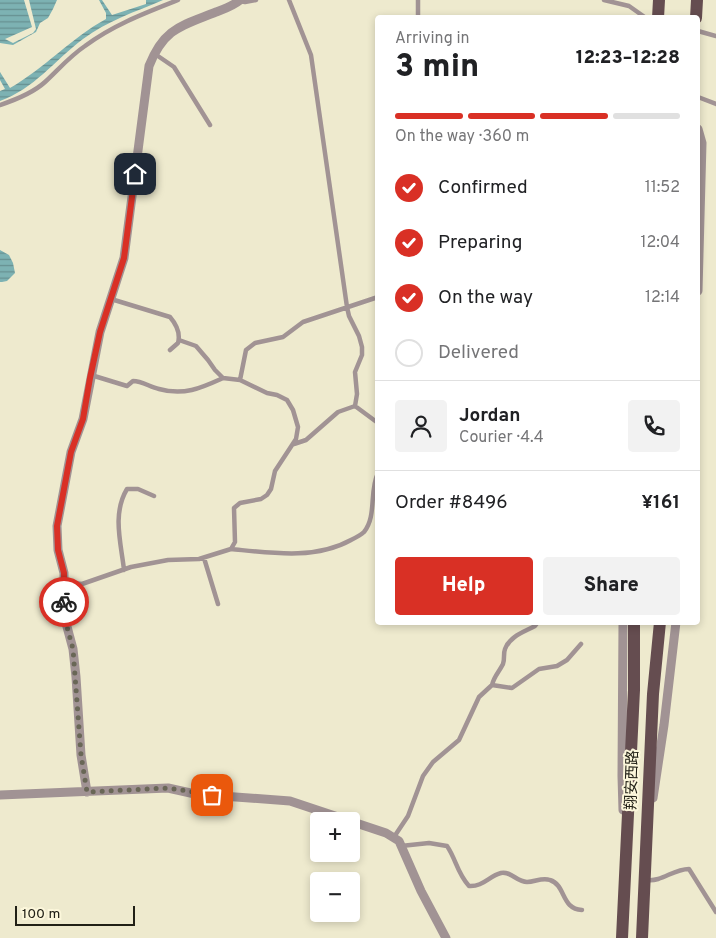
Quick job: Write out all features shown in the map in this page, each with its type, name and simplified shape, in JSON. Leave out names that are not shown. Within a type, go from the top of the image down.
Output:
[{"type":"main road","points":[[658,15],[659,0]]},
{"type":"main road","points":[[696,15],[697,0]]},
{"type":"main road","name":"翔安西路","points":[[622,938],[634,690],[634,625]]},
{"type":"main road","name":"翔安西路","points":[[642,938],[653,694],[660,625]]},
{"type":"street","points":[[87,792],[81,755],[73,649],[66,623],[64,573],[58,550],[57,526],[71,452],[83,419],[90,375],[100,332],[124,258],[148,66],[154,53],[170,32],[240,0]]},
{"type":"street","points":[[700,136],[702,143],[702,168],[700,230]]},
{"type":"street","points":[[622,625],[622,776],[626,852]]},
{"type":"street","points":[[647,842],[676,625]]},
{"type":"street","points":[[0,795],[168,788],[195,794],[290,801],[394,837],[402,846],[421,891],[446,938]]},
{"type":"lane","points":[[0,105],[38,88],[68,59],[103,33],[128,20],[178,0]]},
{"type":"lane","points":[[240,0],[244,2],[256,0]]},
{"type":"lane","points":[[289,0],[311,55],[347,307],[362,347],[362,354],[355,372],[357,394],[355,406]]},
{"type":"lane","points":[[418,0],[418,15]]},
{"type":"lane","points":[[604,0],[629,6],[642,15]]},
{"type":"lane","points":[[700,32],[716,36]]},
{"type":"lane","points":[[154,53],[174,67],[210,125]]},
{"type":"lane","points":[[700,98],[716,104]]},
{"type":"lane","points":[[240,380],[246,350],[250,346],[255,343],[283,337],[303,322],[375,298]]},
{"type":"lane","points":[[110,299],[170,317],[175,323],[179,340],[170,350]]},
{"type":"lane","points":[[179,340],[196,346],[223,378]]},
{"type":"lane","points":[[90,375],[127,386],[133,380],[138,381],[172,392],[202,388],[223,378],[240,380],[287,400],[293,410],[298,427],[296,439],[276,471],[271,489],[267,495],[261,499],[240,503],[234,508],[235,542],[231,549]]},
{"type":"lane","points":[[355,406],[375,421]]},
{"type":"lane","points":[[294,444],[306,440],[338,412],[355,406]]},
{"type":"lane","points":[[64,582],[82,584],[158,561],[204,558],[231,549],[291,554],[336,548],[363,533],[371,515],[375,479]]},
{"type":"lane","points":[[124,570],[119,506],[127,489],[133,488],[154,496]]},
{"type":"lane","points":[[204,558],[218,604]]},
{"type":"lane","points":[[394,837],[408,816],[423,776],[433,762],[459,740],[480,697],[492,685],[498,670],[503,664],[503,654],[506,646],[512,638],[536,625]]},
{"type":"lane","points":[[492,685],[512,688],[539,669],[557,666],[566,660],[581,644]]},
{"type":"lane","points":[[402,846],[429,843],[447,846],[455,866],[469,886],[478,886],[504,873],[524,882],[543,878],[551,880],[557,885],[574,910],[582,910]]},
{"type":"lane","points":[[646,880],[654,880],[681,870],[689,870],[716,912]]},
{"type":"water","points":[[0,0],[24,0],[32,27],[5,39],[13,43],[33,33],[36,29],[29,0],[57,0],[48,18],[40,23],[36,32],[13,45],[0,43]]},
{"type":"water","points":[[99,0],[102,0],[112,15],[146,4],[146,0],[163,0],[121,17],[92,33],[73,47],[34,82],[0,101],[0,91],[5,89],[0,80],[0,72],[10,88],[23,80],[81,35],[106,19],[106,13]]},
{"type":"water","points":[[0,250],[9,255],[15,273],[7,281],[2,282],[0,282]]},
{"type":"way so far","points":[[64,602],[66,623],[73,649],[81,755],[87,792],[168,788],[195,794],[212,795]]},
{"type":"route","points":[[64,602],[64,573],[58,550],[57,526],[71,452],[83,419],[100,332],[124,258],[135,174]]}]
